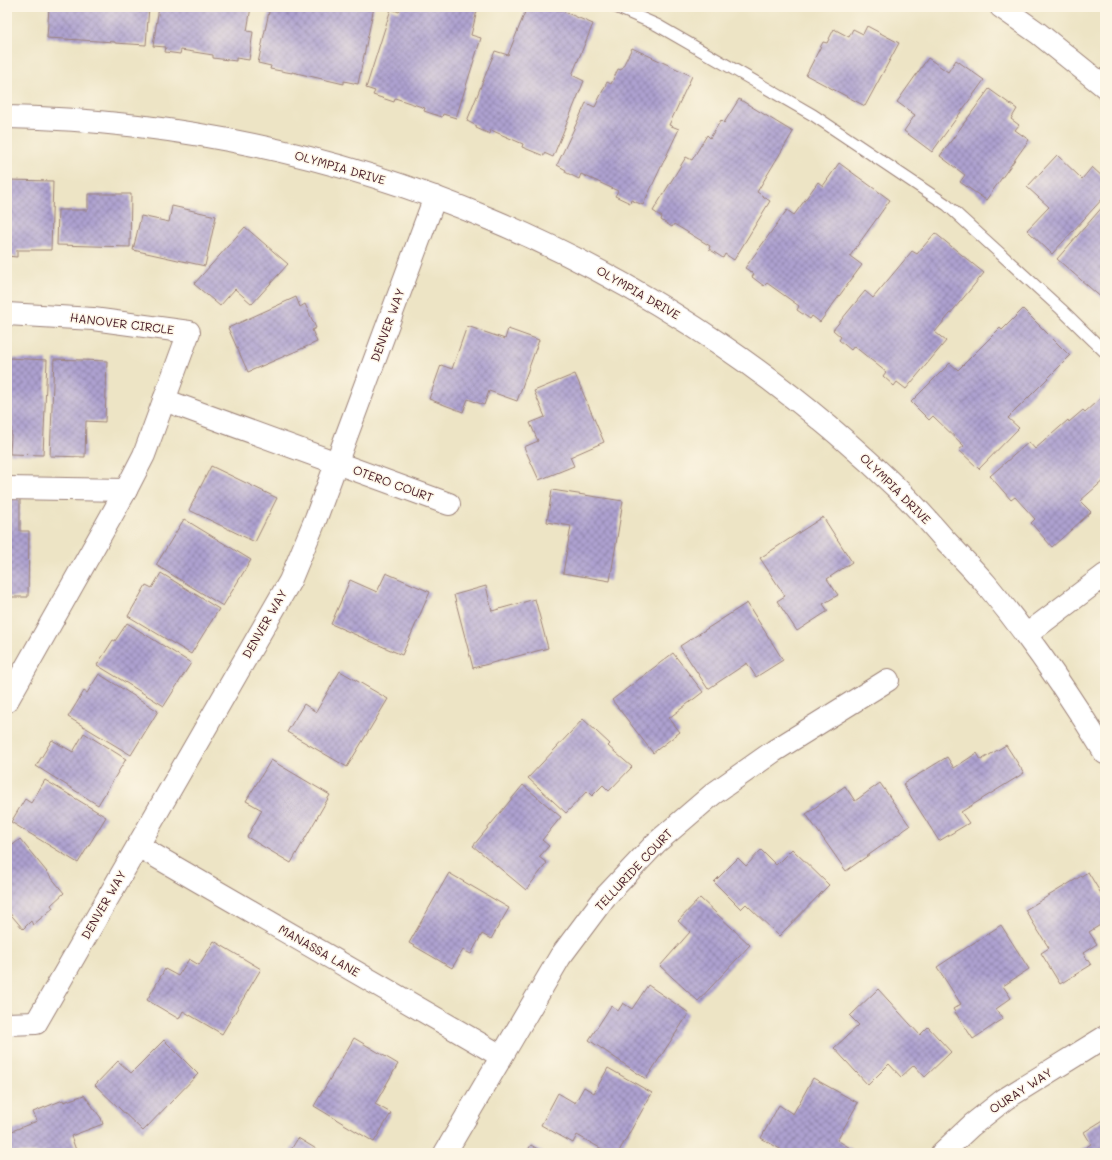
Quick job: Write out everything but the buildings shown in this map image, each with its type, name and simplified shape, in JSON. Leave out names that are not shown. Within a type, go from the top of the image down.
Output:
[{"type":"street","points":[[1001,7],[1105,87]]},
{"type":"street","name":"OLYMPIA DRIVE","points":[[7,117],[57,118],[148,126],[238,141],[326,162],[435,197],[534,238],[616,279],[694,326],[768,378],[839,435],[906,497],[983,581],[1026,635],[1080,712],[1105,752]]},
{"type":"street","name":"DENVER WAY","points":[[7,1024],[36,1023],[290,581],[337,463],[435,197]]},
{"type":"street","name":"HANOVER CIRCLE","points":[[7,314],[93,319],[189,332],[144,455],[126,490],[7,701]]},
{"type":"street","points":[[164,400],[337,463]]},
{"type":"street","name":"OTERO COURT","points":[[337,463],[449,504]]},
{"type":"street","points":[[7,488],[126,490]]},
{"type":"street","points":[[1026,635],[1105,575]]},
{"type":"street","name":"TELLURIDE COURT","points":[[445,1153],[500,1056],[560,957],[605,897],[656,843],[713,794],[774,751],[888,680]]},
{"type":"street","name":"MANASSA LANE","points":[[138,846],[500,1056]]},
{"type":"street","name":"OURAY WAY","points":[[942,1153],[972,1125],[1005,1099],[1105,1037]]},
{"type":"lane","points":[[616,7],[657,25],[813,115],[947,205],[1061,309],[1105,352]]}]
